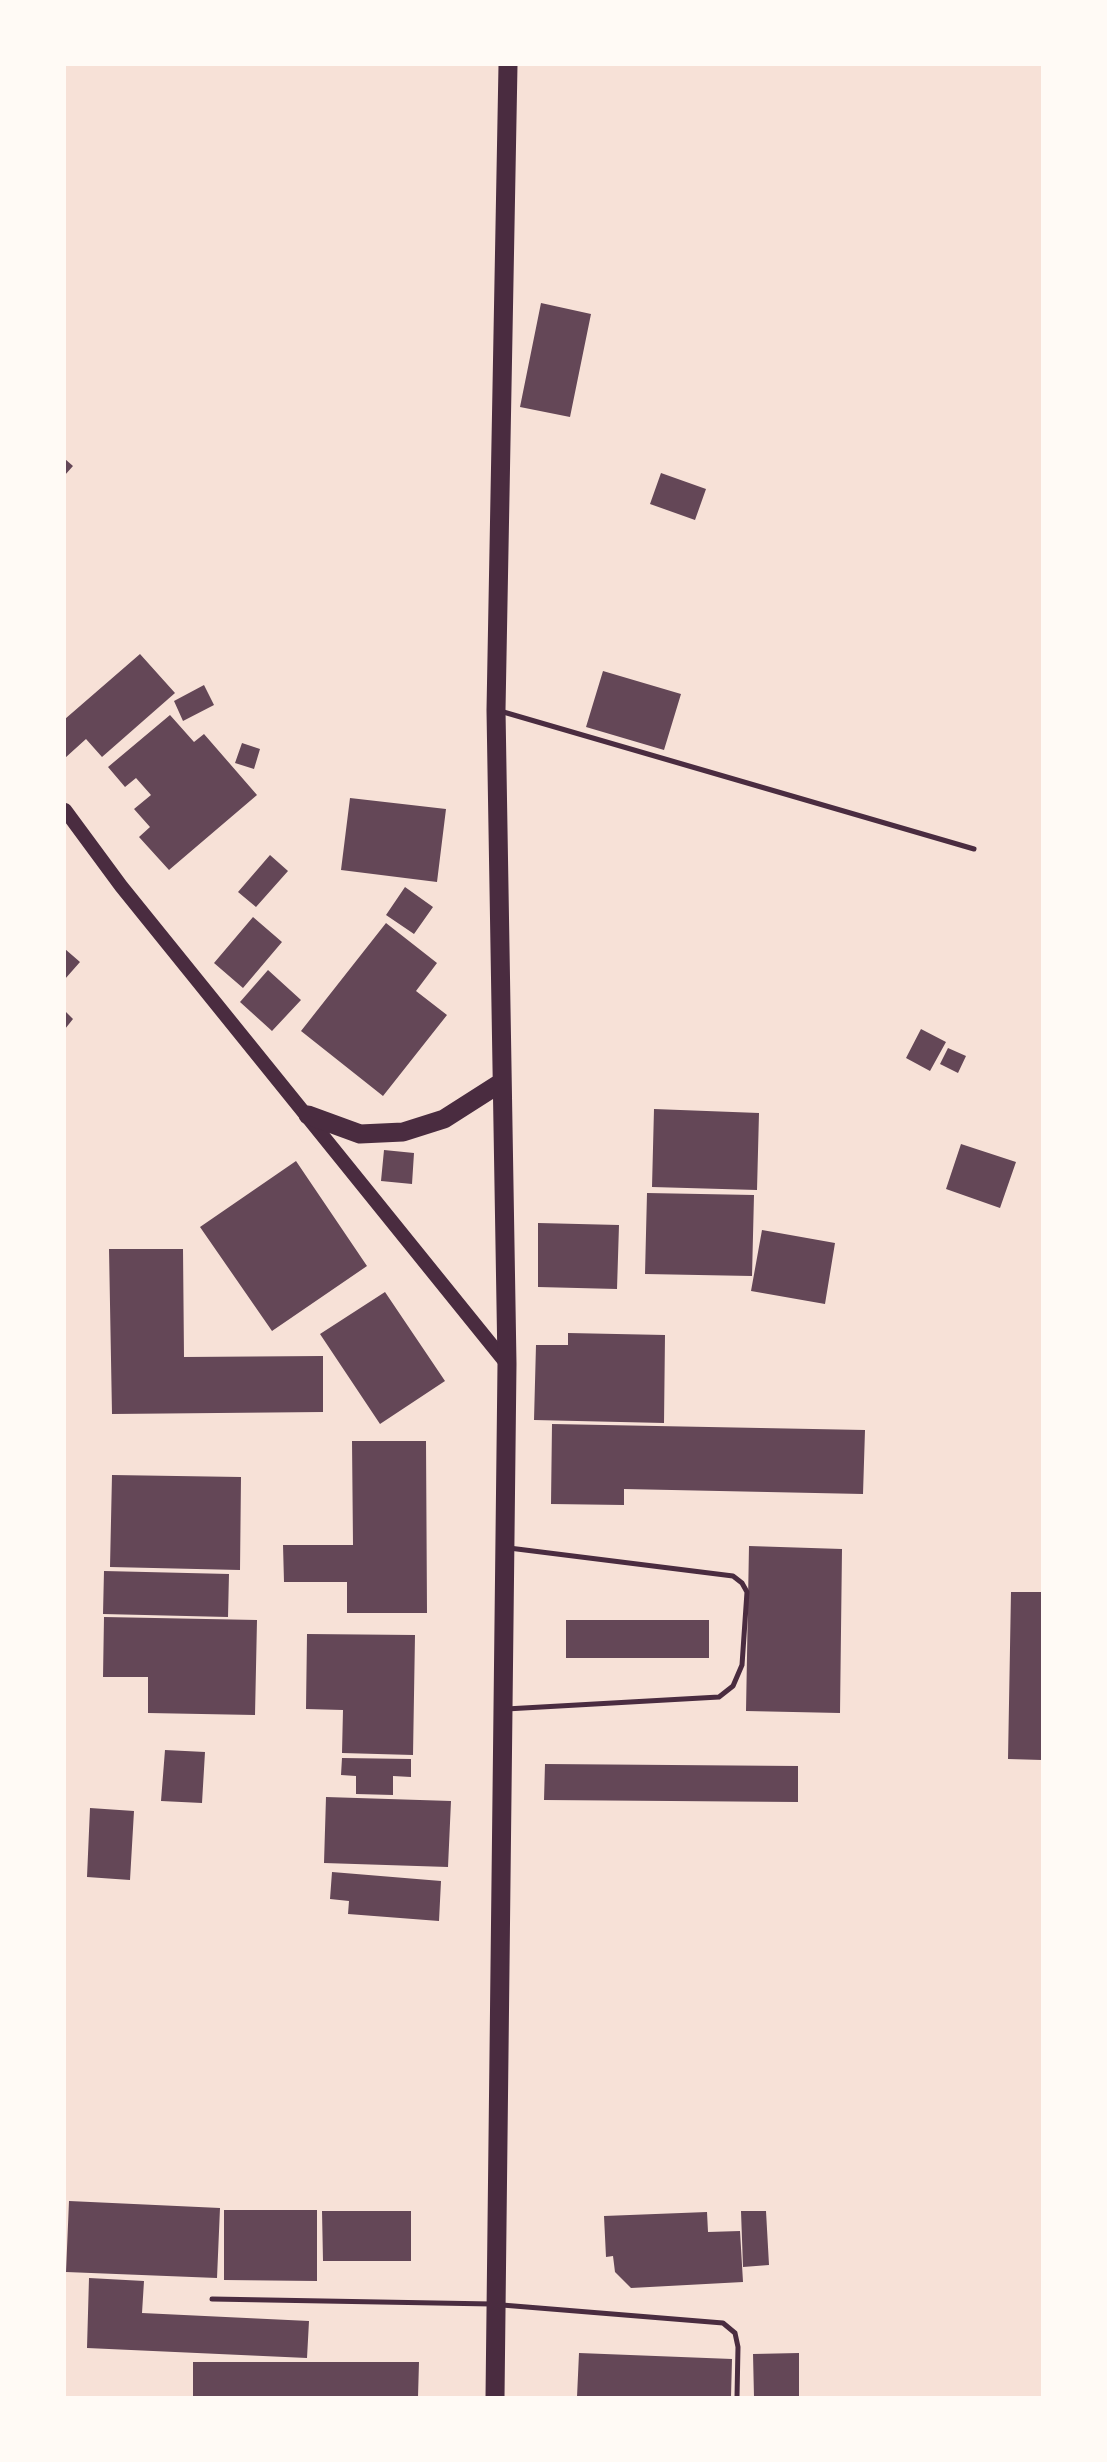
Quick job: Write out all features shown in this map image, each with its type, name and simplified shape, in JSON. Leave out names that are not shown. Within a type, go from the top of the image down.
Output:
[{"type":"highway","points":[[495,2397],[507,1364],[496,710],[508,65]]},
{"type":"highway","points":[[308,1115],[360,1134],[403,1132],[444,1119],[502,1082]]},
{"type":"main road","points":[[65,810],[121,886],[507,1364]]},
{"type":"lane","points":[[496,710],[974,849]]},
{"type":"lane","points":[[501,1709],[719,1697],[733,1686],[742,1665],[747,1592],[742,1583],[733,1576],[506,1548]]},
{"type":"lane","points":[[212,2299],[496,2304],[723,2323],[735,2333],[738,2347],[737,2397]]},
{"type":"building","points":[[541,303],[591,314],[570,417],[520,407]]},
{"type":"building","points":[[65,459],[73,466],[65,475]]},
{"type":"building","points":[[661,473],[706,489],[695,520],[650,504]]},
{"type":"building","points":[[140,654],[175,693],[102,757],[86,739],[65,758],[65,719]]},
{"type":"building","points":[[603,671],[681,694],[664,750],[586,727]]},
{"type":"building","points":[[204,685],[214,705],[183,721],[174,701]]},
{"type":"building","points":[[170,715],[194,742],[204,734],[257,795],[169,870],[139,837],[150,827],[134,809],[151,795],[136,778],[125,787],[108,767]]},
{"type":"building","points":[[242,743],[260,749],[254,769],[235,763]]},
{"type":"building","points":[[350,798],[446,809],[437,882],[341,870]]},
{"type":"building","points":[[270,855],[288,871],[256,907],[238,892]]},
{"type":"building","points":[[405,887],[433,907],[414,934],[386,915]]},
{"type":"building","points":[[253,917],[282,942],[243,988],[214,963]]},
{"type":"building","points":[[386,923],[437,963],[416,991],[447,1015],[383,1096],[301,1031]]},
{"type":"building","points":[[65,949],[80,962],[65,979]]},
{"type":"building","points":[[268,970],[301,1000],[272,1031],[240,1002]]},
{"type":"building","points":[[65,1011],[73,1019],[65,1029]]},
{"type":"building","points":[[921,1029],[946,1042],[930,1071],[906,1058]]},
{"type":"building","points":[[948,1048],[966,1056],[958,1073],[940,1064]]},
{"type":"building","points":[[654,1109],[759,1113],[757,1190],[652,1187]]},
{"type":"building","points":[[961,1144],[1016,1162],[1000,1208],[946,1189]]},
{"type":"building","points":[[384,1150],[414,1153],[412,1184],[381,1181]]},
{"type":"building","points":[[296,1161],[367,1266],[272,1331],[200,1227]]},
{"type":"building","points":[[647,1193],[754,1195],[752,1276],[645,1274]]},
{"type":"building","points":[[538,1223],[619,1225],[617,1289],[538,1287]]},
{"type":"building","points":[[762,1230],[835,1243],[825,1304],[751,1291]]},
{"type":"building","points":[[109,1249],[183,1249],[184,1357],[323,1356],[323,1412],[112,1414]]},
{"type":"building","points":[[385,1292],[445,1381],[380,1424],[320,1334]]},
{"type":"building","points":[[568,1333],[665,1335],[664,1423],[534,1420],[536,1345],[568,1345]]},
{"type":"building","points":[[552,1424],[865,1430],[863,1494],[624,1489],[624,1505],[551,1504]]},
{"type":"building","points":[[352,1441],[426,1441],[427,1613],[347,1613],[347,1582],[284,1582],[283,1545],[353,1545]]},
{"type":"building","points":[[112,1475],[241,1477],[240,1570],[110,1567]]},
{"type":"building","points":[[749,1546],[842,1549],[840,1713],[746,1711]]},
{"type":"building","points":[[104,1571],[229,1574],[228,1617],[103,1614]]},
{"type":"building","points":[[1011,1592],[1042,1592],[1042,1760],[1008,1759]]},
{"type":"building","points":[[104,1617],[257,1620],[255,1715],[148,1713],[148,1677],[103,1677]]},
{"type":"building","points":[[566,1620],[709,1620],[709,1658],[566,1658]]},
{"type":"building","points":[[307,1634],[415,1635],[413,1755],[342,1753],[343,1710],[306,1709]]},
{"type":"building","points":[[165,1750],[205,1752],[202,1803],[161,1801]]},
{"type":"building","points":[[342,1758],[411,1759],[411,1777],[393,1776],[393,1795],[356,1794],[356,1776],[341,1775]]},
{"type":"building","points":[[545,1764],[798,1766],[798,1802],[544,1800]]},
{"type":"building","points":[[326,1797],[451,1801],[448,1867],[324,1863]]},
{"type":"building","points":[[90,1808],[134,1811],[130,1880],[87,1877]]},
{"type":"building","points":[[332,1872],[441,1881],[439,1921],[348,1914],[349,1901],[330,1899]]},
{"type":"building","points":[[69,2201],[220,2208],[217,2278],[66,2272]]},
{"type":"building","points":[[224,2210],[317,2210],[317,2281],[224,2280]]},
{"type":"building","points":[[322,2211],[411,2211],[411,2261],[323,2261]]},
{"type":"building","points":[[741,2211],[766,2211],[769,2265],[743,2267]]},
{"type":"building","points":[[707,2212],[708,2232],[740,2231],[743,2282],[631,2288],[615,2272],[613,2256],[606,2257],[604,2216]]},
{"type":"building","points":[[89,2278],[144,2281],[142,2313],[309,2321],[307,2358],[87,2348]]},
{"type":"building","points":[[579,2353],[732,2359],[731,2397],[577,2397]]},
{"type":"building","points":[[799,2353],[799,2397],[754,2397],[753,2354]]},
{"type":"building","points":[[193,2362],[419,2362],[418,2397],[193,2397]]}]
